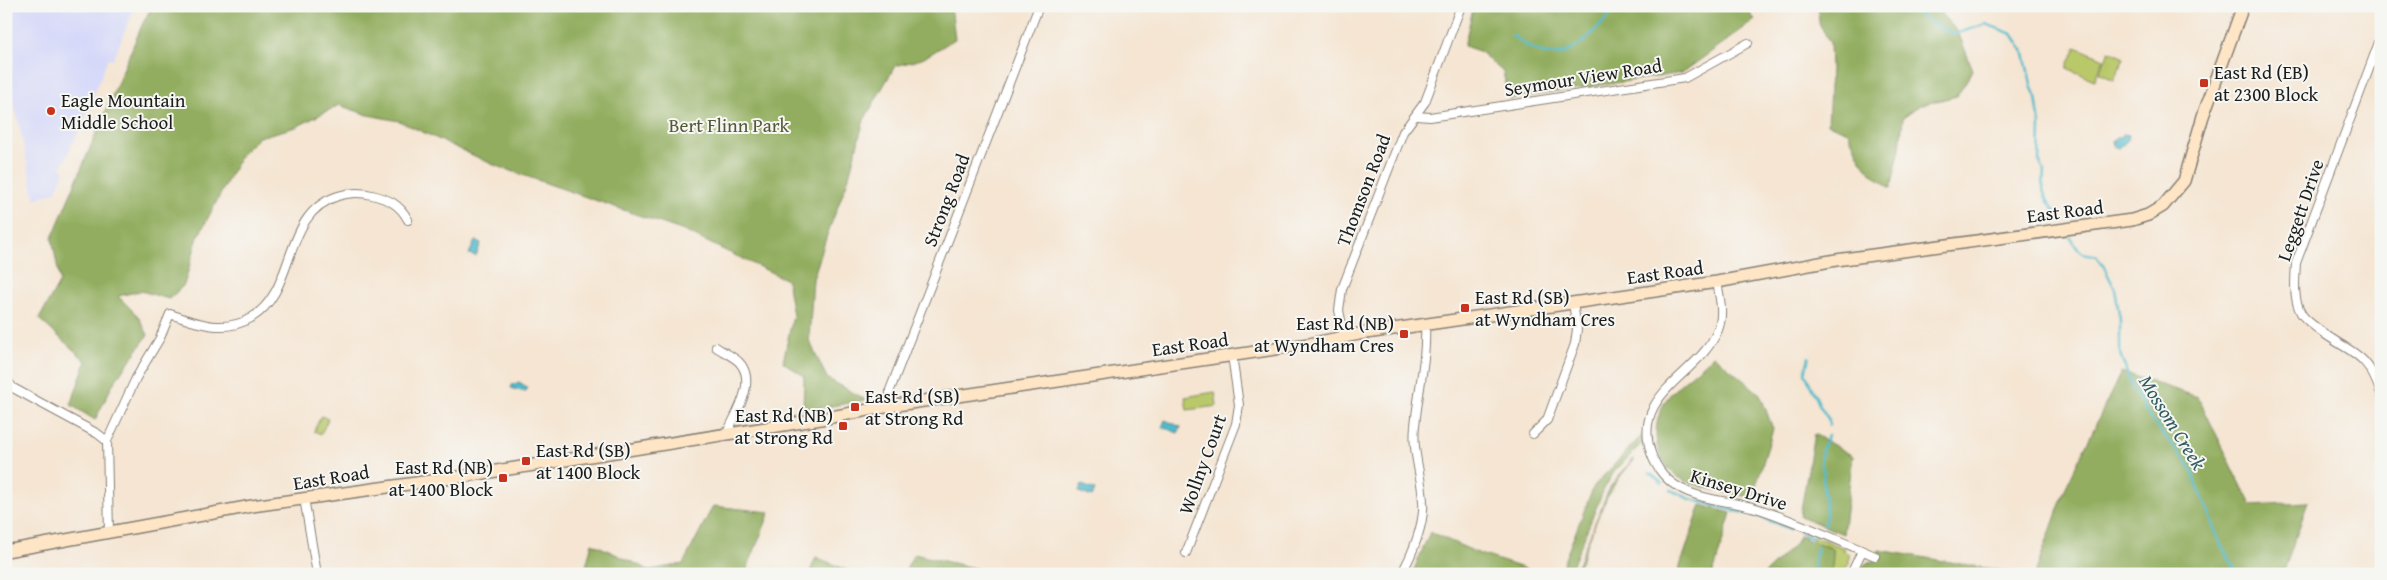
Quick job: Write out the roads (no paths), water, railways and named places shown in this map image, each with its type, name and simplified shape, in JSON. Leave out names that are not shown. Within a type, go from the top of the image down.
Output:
[{"type":"main road","name":"East Road","points":[[6,551],[304,498],[467,476],[726,435],[890,406],[1309,344],[1344,336],[1717,282],[1836,260],[2126,221],[2148,215],[2168,201],[2184,181],[2203,116],[2243,6]]},
{"type":"street","name":"Strong Road","points":[[890,406],[890,390],[1039,6]]},
{"type":"street","name":"Thomson Road","points":[[1344,336],[1339,310],[1342,289],[1403,132],[1425,102],[1461,6]]},
{"type":"street","name":"Leggett Drive","points":[[2381,37],[2296,263],[2294,290],[2301,314],[2328,337],[2353,350],[2367,363],[2375,376],[2381,394]]},
{"type":"street","name":"Seymour View Road","points":[[1416,116],[1430,117],[1685,78],[1748,43]]},
{"type":"street","points":[[109,533],[107,441],[136,378],[160,338],[170,314],[195,323],[217,326],[240,323],[255,315],[274,295],[303,224],[317,206],[332,198],[354,192],[378,197],[396,204],[408,220]]},
{"type":"street","name":"Kinsey Drive","points":[[1717,282],[1721,312],[1718,329],[1713,339],[1703,353],[1667,387],[1651,413],[1647,434],[1648,444],[1655,463],[1671,482],[1688,492],[1760,509],[1875,556]]},
{"type":"street","points":[[1533,434],[1547,420],[1576,344],[1577,329],[1573,303]]},
{"type":"street","points":[[1401,574],[1418,533],[1423,514],[1424,502],[1414,443],[1426,342],[1425,324]]},
{"type":"street","points":[[716,347],[739,362],[746,374],[747,386],[726,435]]},
{"type":"street","name":"Wollny Court","points":[[1186,553],[1236,424],[1239,405],[1232,355]]},
{"type":"street","points":[[6,379],[13,388],[98,434],[107,441]]},
{"type":"street","points":[[304,498],[316,574]]},
{"type":"street","points":[[1851,574],[1862,551]]},
{"type":"water","points":[[2124,134],[2128,135],[2127,141],[2119,148],[2114,147],[2113,141]]},
{"type":"water","points":[[475,241],[481,243],[476,256],[469,254]]},
{"type":"water","points":[[519,382],[527,387],[525,392],[511,388],[512,385]]},
{"type":"water","points":[[1165,420],[1181,427],[1178,433],[1162,427]]},
{"type":"water","points":[[1082,485],[1095,490],[1092,497],[1079,492]]},
{"type":"waterway","points":[[1512,35],[1529,48],[1545,54],[1558,54],[1571,50],[1583,42],[1619,6]]},
{"type":"waterway","name":"Mossom Creek","points":[[1906,6],[1939,28],[1955,34],[1986,24],[2012,34],[2023,50],[2036,97],[2040,125],[2039,161],[2044,170],[2043,190],[2047,200],[2059,217]]},
{"type":"waterway","name":"Mossom Creek","points":[[2070,237],[2077,248],[2083,253],[2096,256],[2103,265],[2115,289],[2120,319],[2120,354],[2133,389],[2152,421],[2188,463],[2212,520],[2217,538],[2238,574]]},
{"type":"waterway","points":[[1809,357],[1805,373],[1820,406],[1829,420],[1829,425]]},
{"type":"waterway","points":[[1825,525],[1824,471],[1821,458],[1828,435]]},
{"type":"waterway","points":[[1650,473],[1662,483]]},
{"type":"waterway","points":[[1671,490],[1690,499],[1760,517],[1790,529]]},
{"type":"waterway","points":[[1800,533],[1812,538]]},
{"type":"waterway","points":[[1815,574],[1814,560],[1818,548]]},
{"type":"place","name":"East Rd (EB) at 2300 Block","points":[[2204,83]]},
{"type":"place","name":"Eagle Mountain Middle School","points":[[51,111]]},
{"type":"place","name":"East Rd (SB) at Wyndham Cres","points":[[1465,308]]},
{"type":"place","name":"East Rd (NB) at Wyndham Cres","points":[[1404,334]]},
{"type":"place","name":"East Rd (SB) at Strong Rd","points":[[855,407]]},
{"type":"place","name":"East Rd (NB) at Strong Rd","points":[[843,426]]},
{"type":"place","name":"East Rd (SB) at 1400 Block","points":[[526,461]]},
{"type":"place","name":"East Rd (NB) at 1400 Block","points":[[503,478]]},
{"type":"park label","name":"Bert Flinn Park","points":[[729,125]]}]
